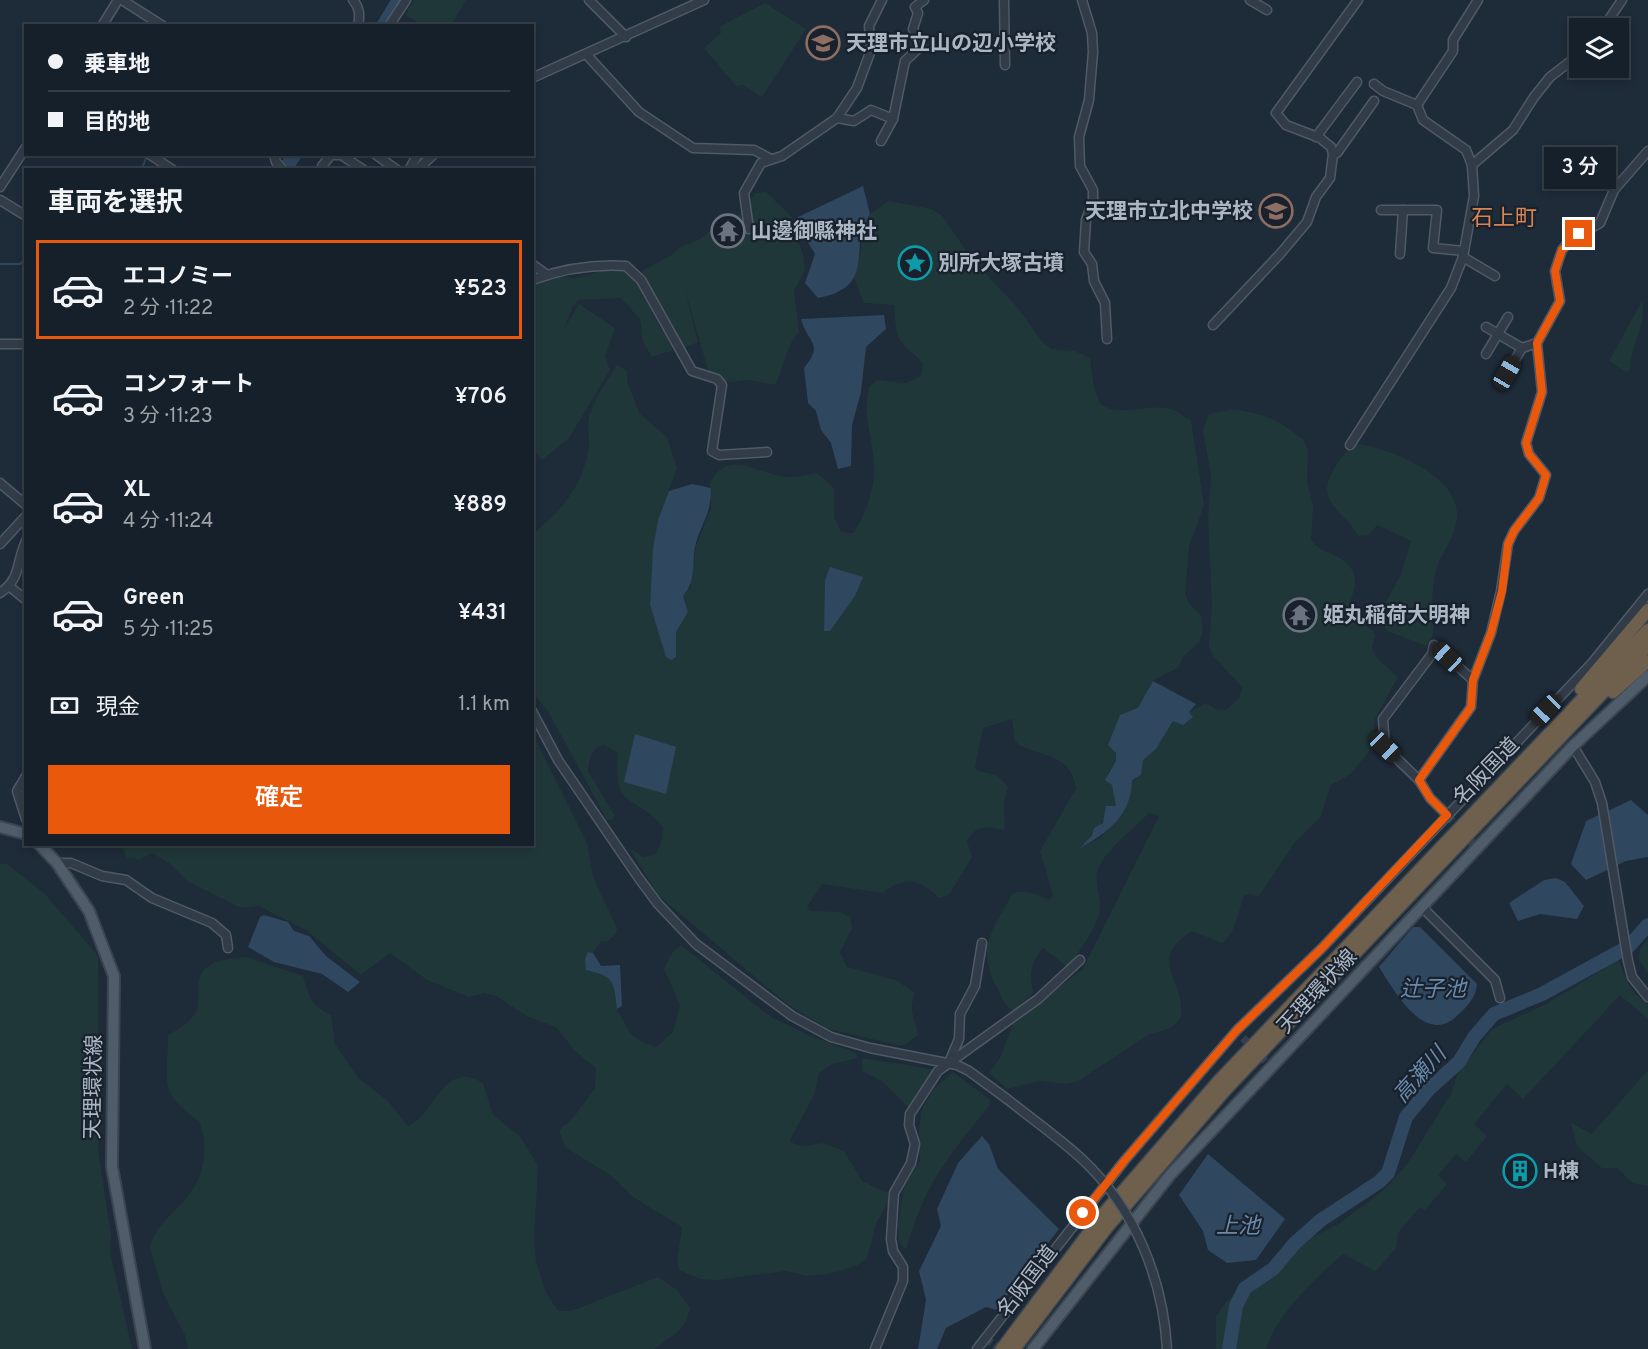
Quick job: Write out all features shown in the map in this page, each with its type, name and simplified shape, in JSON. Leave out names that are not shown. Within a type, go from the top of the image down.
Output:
[{"type":"highway","points":[[1505,780],[1648,610]]},
{"type":"highway","name":"名阪国道","points":[[1002,1349],[1092,1228],[1174,1131],[1263,1034],[1648,630]]},
{"type":"highway","name":"名阪国道","points":[[1014,1349],[1100,1236],[1189,1130],[1648,645]]},
{"type":"highway","points":[[1457,846],[1593,710],[1648,661]]},
{"type":"main road","name":"天理環状線","points":[[1034,1349],[1170,1175],[1268,1065],[1422,907],[1573,746],[1648,676]]},
{"type":"main road","points":[[0,827],[24,833]]},
{"type":"main road","name":"天理環状線","points":[[41,846],[57,863],[89,911],[114,976],[112,1167],[146,1349]]},
{"type":"street","points":[[103,24],[120,0],[160,24]]},
{"type":"street","points":[[353,0],[358,6],[358,24]]},
{"type":"street","points":[[390,24],[406,0]]},
{"type":"street","points":[[589,0],[626,37]]},
{"type":"street","points":[[534,77],[704,0]]},
{"type":"street","points":[[749,229],[744,193],[761,163],[769,158],[782,156],[837,118],[857,88],[871,50],[869,26],[882,0]]},
{"type":"street","points":[[881,141],[893,119],[903,66],[921,46],[913,29],[918,13],[915,7],[924,0]]},
{"type":"street","points":[[1004,0],[1005,66]]},
{"type":"street","points":[[1082,0],[1092,33],[1093,52],[1089,100],[1079,137],[1080,166],[1093,190],[1093,201],[1086,220],[1084,252],[1092,264],[1094,281],[1105,303],[1107,339]]},
{"type":"street","points":[[1250,0],[1267,10]]},
{"type":"street","points":[[1213,325],[1307,222],[1316,197],[1330,178],[1333,154],[1326,141],[1286,125],[1276,113],[1358,0]]},
{"type":"street","points":[[1417,105],[1453,51],[1453,40],[1478,0]]},
{"type":"street","points":[[1610,18],[1622,0]]},
{"type":"street","points":[[586,54],[639,112],[693,148],[754,150],[769,158]]},
{"type":"street","points":[[1472,165],[1513,129],[1550,77],[1569,62]]},
{"type":"street","points":[[1317,137],[1357,82]]},
{"type":"street","points":[[1350,445],[1450,288],[1464,254],[1474,196],[1472,165],[1466,150],[1424,120],[1417,105],[1383,91],[1374,84]]},
{"type":"street","points":[[1333,154],[1337,153],[1374,101]]},
{"type":"street","points":[[837,118],[854,121],[871,110],[893,119]]},
{"type":"street","points":[[0,187],[24,150]]},
{"type":"street","points":[[1419,780],[1471,707],[1473,680],[1491,633],[1502,591],[1508,544],[1514,531],[1539,498],[1545,481],[1546,475],[1529,454],[1526,443],[1542,392],[1537,343],[1560,301],[1555,271],[1562,250],[1570,240],[1600,223],[1614,190],[1648,152]]},
{"type":"street","points":[[152,156],[169,168]]},
{"type":"street","points":[[322,166],[330,156]]},
{"type":"street","points":[[343,156],[361,168]]},
{"type":"street","points":[[378,156],[394,168]]},
{"type":"street","points":[[419,168],[432,156]]},
{"type":"street","points":[[0,200],[24,215]]},
{"type":"street","points":[[1381,210],[1437,210],[1434,248],[1464,254],[1496,276]]},
{"type":"street","points":[[1400,255],[1403,210]]},
{"type":"street","points":[[534,265],[547,275]]},
{"type":"street","points":[[534,279],[605,265],[626,266],[633,271],[641,280],[692,371],[717,379],[722,385],[712,451],[719,455],[767,452]]},
{"type":"street","points":[[1486,354],[1508,317]]},
{"type":"street","points":[[1486,327],[1522,348]]},
{"type":"street","points":[[1507,373],[1522,348],[1537,343]]},
{"type":"street","points":[[0,344],[24,344]]},
{"type":"street","points":[[0,483],[24,503]]},
{"type":"street","points":[[0,544],[24,518]]},
{"type":"street","points":[[0,593],[10,587],[18,574],[18,559],[24,546]]},
{"type":"street","points":[[10,587],[24,598]]},
{"type":"street","points":[[977,1349],[1125,1160],[1237,1030],[1322,948],[1592,663],[1648,594]]},
{"type":"street","points":[[1447,815],[1430,798],[1419,780],[1385,747],[1383,718],[1432,654],[1434,645],[1473,680]]},
{"type":"street","points":[[534,715],[558,760],[638,877],[658,904],[696,944],[792,1016],[831,1037],[870,1048],[948,1063],[969,1071],[1083,1160],[1113,1195],[1145,1250],[1159,1290],[1167,1349]]},
{"type":"street","points":[[1573,746],[1595,782],[1602,802],[1628,961],[1632,977],[1648,997]]},
{"type":"street","points":[[24,779],[17,791],[24,813]]},
{"type":"street","points":[[57,863],[71,863],[102,876],[133,883],[152,898],[212,923],[226,935],[228,948]]},
{"type":"street","points":[[1422,907],[1495,980],[1500,998]]},
{"type":"street","points":[[948,1063],[959,1039],[960,1014],[975,986],[982,943]]},
{"type":"street","points":[[875,1349],[903,1281],[903,1267],[893,1251],[891,1239],[894,1193],[911,1163],[915,1144],[909,1125],[910,1114],[938,1071],[1038,999],[1080,960]]},
{"type":"street","points":[[1237,1030],[1243,1038]]},
{"type":"green space","points":[[414,0],[466,0],[452,24],[421,24],[405,15]]},
{"type":"green space","points":[[765,3],[806,29],[762,97],[743,85],[736,86],[704,48],[721,33],[719,27]]},
{"type":"green space","points":[[766,192],[792,217],[803,254],[805,270],[794,291],[799,332],[788,350],[775,385],[748,380],[732,382],[721,380],[708,370],[683,283],[698,342],[682,349],[642,271],[675,253],[678,248],[700,239],[722,221],[743,213],[755,193]]},
{"type":"green space","points":[[889,201],[932,209],[942,216],[972,259],[1019,309],[1043,343],[1052,349],[1075,351],[1090,358],[1094,389],[1101,405],[1118,410],[1171,409],[1191,421],[1204,505],[1189,547],[1185,595],[1190,605],[1201,615],[1203,632],[1199,642],[1183,657],[1179,667],[1153,681],[1116,753],[1116,761],[1108,773],[1116,795],[1116,806],[1081,847],[1102,837],[1132,780],[1141,775],[1143,760],[1156,749],[1173,721],[1206,703],[1215,709],[1226,710],[1238,699],[1243,688],[1214,657],[1209,647],[1212,605],[1208,518],[1211,476],[1203,430],[1209,414],[1235,409],[1262,415],[1279,422],[1303,439],[1308,450],[1307,480],[1313,507],[1311,540],[1323,550],[1343,560],[1353,571],[1355,584],[1348,613],[1373,631],[1375,636],[1372,647],[1376,657],[1398,677],[1375,719],[1372,747],[1351,774],[1331,785],[1321,816],[1295,842],[1259,896],[1249,894],[1244,896],[1234,928],[1227,939],[1222,943],[1192,931],[1178,942],[1171,952],[1169,963],[1179,994],[1180,1019],[1171,1028],[1148,1035],[1078,1081],[1067,1084],[1040,1081],[1007,1089],[989,1073],[1000,1058],[1014,1021],[1083,969],[1159,816],[1149,813],[1105,857],[1097,873],[1100,911],[1090,935],[1070,964],[1065,965],[1043,948],[1032,968],[1033,992],[1014,1011],[1004,1002],[991,975],[987,951],[989,940],[1012,894],[1026,892],[1050,900],[1053,895],[1040,851],[1076,789],[1069,769],[1063,763],[1019,745],[1015,741],[1012,719],[983,728],[975,767],[978,771],[996,775],[1008,787],[1004,803],[1005,830],[983,828],[971,835],[967,841],[972,857],[949,895],[939,898],[926,887],[912,882],[898,884],[883,893],[822,884],[807,907],[810,911],[840,912],[850,917],[852,928],[840,952],[847,967],[896,980],[915,993],[912,1014],[919,1034],[905,1045],[898,1045],[828,1029],[787,1004],[659,896],[629,848],[644,857],[655,855],[661,843],[663,827],[653,816],[623,794],[617,772],[618,753],[604,745],[600,746],[593,751],[589,763],[588,771],[615,816],[612,820],[607,820],[548,711],[534,694],[534,533],[554,515],[577,485],[589,446],[590,414],[617,365],[627,371],[627,382],[640,414],[667,437],[677,468],[658,520],[650,605],[666,657],[671,660],[676,650],[676,632],[688,612],[683,596],[690,588],[696,546],[711,508],[710,483],[726,466],[736,464],[788,477],[817,473],[834,488],[834,517],[841,532],[853,533],[868,502],[874,475],[868,427],[869,387],[877,380],[905,383],[921,376],[923,365],[900,340],[894,305],[864,303],[854,278],[861,251],[862,225],[870,214]],"holes":[[[825,580],[855,596],[829,631],[824,631]]]},
{"type":"green space","points":[[622,266],[629,270],[639,282],[654,317],[673,350],[652,357],[643,342],[640,319],[621,298],[578,300],[572,308],[564,329],[579,304],[615,328],[605,356],[610,370],[569,438],[542,460],[534,451],[534,385],[536,382],[534,385],[534,274],[575,278]]},
{"type":"green space","points":[[1642,301],[1641,326],[1630,370],[1626,372],[1609,361]]},
{"type":"green space","points":[[1358,444],[1390,453],[1425,469],[1450,493],[1456,508],[1454,531],[1435,575],[1432,603],[1434,628],[1432,637],[1426,646],[1390,632],[1384,627],[1382,610],[1401,574],[1411,541],[1377,525],[1369,535],[1358,536],[1329,498],[1327,490],[1329,479],[1335,467],[1351,448]]},
{"type":"green space","points":[[534,736],[587,843],[593,877],[617,928],[616,934],[607,942],[601,941],[593,953],[589,952],[613,982],[617,1009],[630,1033],[640,1041],[656,1047],[673,1032],[680,1005],[664,969],[672,953],[681,945],[771,1017],[811,1036],[856,1053],[857,1058],[833,1064],[819,1073],[814,1095],[790,1140],[794,1144],[805,1146],[822,1143],[844,1151],[862,1181],[888,1193],[888,1203],[876,1223],[867,1259],[856,1266],[829,1274],[807,1276],[786,1271],[717,1280],[700,1279],[679,1270],[677,1259],[682,1227],[633,1197],[613,1177],[565,1147],[559,1130],[573,1118],[595,1088],[596,1068],[575,1051],[556,1027],[529,1017],[496,996],[484,993],[469,997],[427,980],[390,953],[361,975],[306,930],[259,906],[241,908],[187,881],[171,864],[152,853],[140,859],[127,858],[121,846],[534,846]]},
{"type":"green space","points":[[0,864],[7,864],[45,894],[98,956],[98,1149],[111,1236],[110,1252],[132,1349],[0,1349]]},
{"type":"green space","points":[[1648,939],[1648,973],[1638,958],[1641,947]]},
{"type":"green space","points":[[247,957],[303,976],[312,1000],[319,1008],[331,1015],[335,1044],[359,1079],[387,1100],[408,1126],[418,1120],[449,1083],[458,1078],[469,1078],[483,1083],[493,1115],[520,1136],[538,1166],[534,1239],[536,1261],[546,1292],[558,1311],[571,1311],[658,1277],[677,1290],[690,1308],[682,1327],[654,1349],[188,1349],[185,1335],[163,1293],[150,1247],[156,1232],[194,1188],[204,1160],[204,1140],[199,1121],[176,1102],[168,1085],[168,1035],[185,1024],[196,1012],[199,982],[206,968],[220,961]]},
{"type":"green space","points":[[1618,960],[1631,989],[1648,1005],[1648,1019],[1620,995],[1523,1099],[1507,1084],[1474,1124],[1487,1136],[1466,1162],[1456,1154],[1438,1175],[1447,1184],[1425,1210],[1420,1207],[1398,1233],[1396,1248],[1376,1271],[1343,1254],[1298,1297],[1278,1324],[1266,1349],[1216,1349],[1216,1316],[1226,1302],[1241,1289],[1270,1272],[1298,1244],[1337,1225],[1384,1190],[1408,1163],[1452,1092],[1457,1075],[1492,1029],[1546,1004]]},
{"type":"green space","points":[[862,1058],[932,1069],[935,1073],[910,1109],[883,1082],[862,1071]]},
{"type":"green space","points":[[1648,1070],[1648,1186],[1633,1183],[1617,1168],[1602,1168],[1577,1146],[1571,1123],[1592,1134]]},
{"type":"green space","points":[[953,1072],[989,1099],[990,1105],[939,1172],[920,1208],[906,1250],[899,1242],[898,1224],[904,1187],[920,1161],[918,1138],[922,1109],[934,1089]]},
{"type":"water","points":[[863,186],[870,214],[864,227],[855,276],[837,293],[818,298],[805,283],[815,254],[794,219]]},
{"type":"water","points":[[884,315],[886,329],[866,347],[861,392],[852,425],[851,466],[838,469],[831,443],[821,430],[816,411],[808,403],[804,368],[814,348],[801,319]]},
{"type":"water","points":[[692,484],[711,488],[711,498],[708,513],[695,547],[692,579],[683,596],[688,612],[676,632],[676,657],[671,660],[666,657],[650,605],[653,549],[658,520],[669,491]]},
{"type":"water","points":[[830,567],[863,577],[855,596],[830,631],[824,631],[825,580]]},
{"type":"water","points":[[1153,681],[1196,704],[1189,712],[1193,717],[1183,725],[1173,721],[1156,749],[1143,760],[1141,775],[1132,780],[1128,803],[1123,813],[1109,829],[1080,848],[1092,835],[1094,828],[1103,823],[1106,806],[1116,806],[1112,785],[1105,780],[1116,761],[1116,753],[1108,745],[1120,715],[1138,708]]},
{"type":"water","points":[[635,734],[676,747],[666,794],[624,782]]},
{"type":"water","points":[[1631,800],[1648,815],[1648,857],[1626,861],[1586,880],[1571,864],[1586,821]]},
{"type":"water","points":[[1556,878],[1565,882],[1584,906],[1577,919],[1540,914],[1518,921],[1509,903],[1544,880]]},
{"type":"water","points":[[264,915],[288,922],[294,931],[309,936],[326,956],[360,982],[348,992],[322,974],[274,962],[248,947],[260,917]]},
{"type":"water","name":"辻子池","points":[[1413,927],[1420,927],[1477,984],[1473,998],[1458,1015],[1446,1023],[1434,1025],[1422,1020],[1412,1012],[1379,967]]},
{"type":"water","points":[[588,952],[593,953],[601,966],[620,965],[622,1006],[617,1009],[615,992],[608,978],[586,970],[585,959]]},
{"type":"water","points":[[982,1136],[989,1144],[998,1169],[1059,1229],[996,1310],[986,1307],[946,1328],[937,1349],[918,1349],[926,1300],[919,1271],[941,1226],[937,1209],[958,1163]]},
{"type":"water","name":"上池","points":[[1208,1154],[1285,1219],[1256,1260],[1227,1263],[1208,1250],[1203,1231],[1179,1195]]},
{"type":"waterway","points":[[384,24],[399,0]]},
{"type":"waterway","points":[[142,168],[147,156]]},
{"type":"waterway","points":[[285,168],[294,156]]},
{"type":"waterway","points":[[0,264],[20,264],[24,260]]},
{"type":"waterway","name":"高瀬川","points":[[1229,1349],[1236,1306],[1245,1288],[1273,1269],[1295,1243],[1321,1220],[1379,1182],[1388,1173],[1406,1117],[1429,1089],[1459,1062],[1474,1037],[1494,1014],[1542,994],[1628,947],[1648,925]]},
{"type":"tunnel","points":[[1447,815],[1477,848]]},
{"type":"tunnel","points":[[1243,1038],[1266,1062]]},
{"type":"tunnel","points":[[985,1338],[1000,1349]]},
{"type":"place","name":"天理市立山の辺小学校","points":[[823,43]]},
{"type":"place","name":"天理市立北中学校","points":[[1276,211]]},
{"type":"place","name":"山邊御縣神社","points":[[728,231]]},
{"type":"place","name":"別所大塚古墳","points":[[915,263]]},
{"type":"place","name":"姫丸稲荷大明神","points":[[1300,615]]},
{"type":"place","name":"H棟","points":[[1520,1171]]},
{"type":"district","name":"石上町","points":[[1504,217]]},
{"type":"route","points":[[1083,1213],[1125,1160],[1237,1030],[1322,948],[1447,815],[1430,798],[1419,780],[1471,707],[1477,662],[1491,633],[1502,591],[1508,544],[1514,531],[1539,498],[1545,481],[1546,475],[1529,454],[1526,443],[1542,392],[1537,366],[1537,343],[1560,301],[1555,283],[1555,271],[1562,250],[1579,234]]}]
